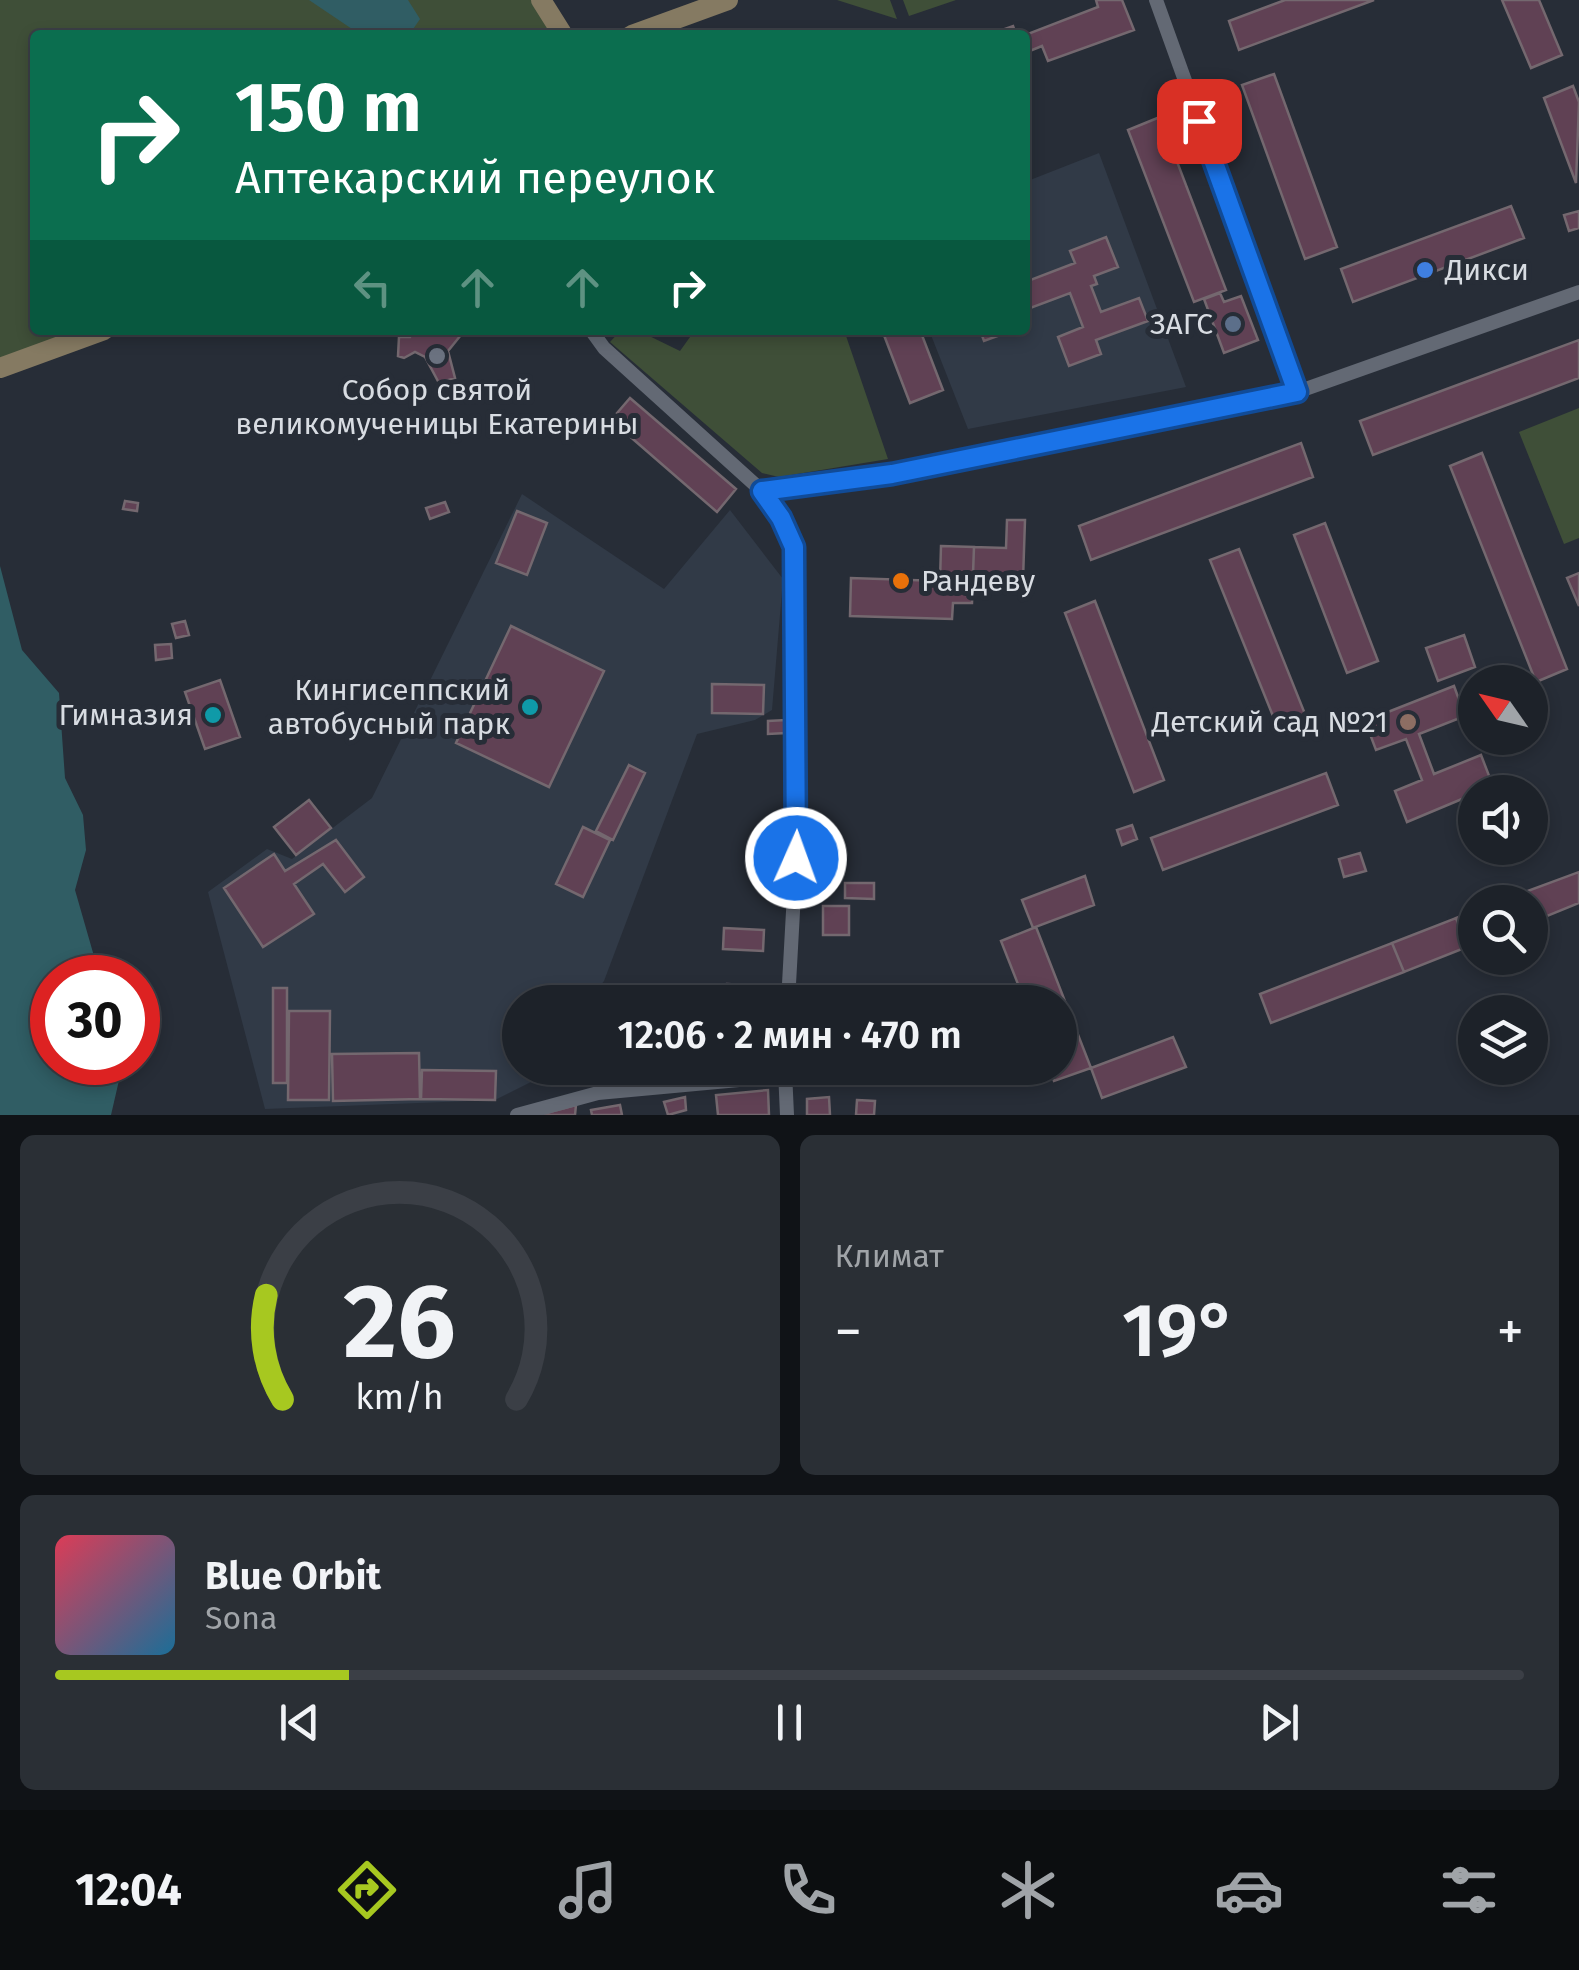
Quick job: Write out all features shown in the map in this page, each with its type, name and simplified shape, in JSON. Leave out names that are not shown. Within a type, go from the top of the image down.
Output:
[{"type":"main road","points":[[541,0],[560,30]]},
{"type":"main road","points":[[632,30],[705,0]]},
{"type":"main road","points":[[646,30],[728,0]]},
{"type":"main road","points":[[0,368],[90,335]]},
{"type":"street","points":[[1156,0],[1297,392]]},
{"type":"street","points":[[762,491],[892,474],[1297,392],[1579,292]]},
{"type":"street","points":[[594,335],[762,491],[781,518],[794,547],[798,822],[789,985]]},
{"type":"street","points":[[517,1115],[598,1093],[669,1085]]},
{"type":"street","points":[[785,1085],[786,1115]]},
{"type":"shaded area","points":[[1099,153],[1186,387],[968,429],[931,335],[1030,335],[1030,180]]},
{"type":"shaded area","points":[[522,494],[664,589],[730,510],[783,579],[772,710],[755,720],[697,734],[604,981],[601,985],[502,985],[502,1085],[525,1085],[495,1100],[265,1109],[208,892],[267,849],[292,859],[372,798]]},
{"type":"green space","points":[[0,0],[536,0],[555,30],[30,30],[30,335],[88,335],[0,364]]},
{"type":"green space","points":[[837,0],[890,0],[897,19]]},
{"type":"green space","points":[[903,0],[956,0],[909,16]]},
{"type":"green space","points":[[616,335],[647,335],[680,351],[691,335],[846,335],[888,459],[779,477],[762,473],[610,342]]},
{"type":"green space","points":[[1579,408],[1579,538],[1564,544],[1519,432]]},
{"type":"water","points":[[309,0],[408,0],[420,19],[412,30],[354,30]]},
{"type":"water","points":[[0,566],[22,650],[59,693],[65,778],[83,815],[86,850],[75,890],[94,955],[30,955],[30,1085],[118,1085],[111,1115],[0,1115]]},
{"type":"building","points":[[1096,0],[1122,0],[1134,30],[1048,61],[1042,46],[1030,51],[1030,33],[1098,7]]},
{"type":"building","points":[[1285,0],[1374,0],[1239,50],[1229,21]]},
{"type":"building","points":[[1502,0],[1539,0],[1562,55],[1531,68]]},
{"type":"building","points":[[1274,74],[1337,247],[1305,259],[1242,85]]},
{"type":"building","points":[[1573,86],[1579,102],[1576,183],[1544,98]]},
{"type":"building","points":[[1160,117],[1226,290],[1194,302],[1128,130]]},
{"type":"building","points":[[1511,206],[1524,238],[1353,302],[1341,269]]},
{"type":"building","points":[[1579,211],[1579,228],[1569,231],[1564,215]]},
{"type":"building","points":[[1106,237],[1118,267],[1094,276],[1097,284],[1091,286],[1101,312],[1139,298],[1148,321],[1096,340],[1101,354],[1069,366],[1058,337],[1083,327],[1070,293],[1030,308],[1030,280],[1075,263],[1070,251]]},
{"type":"building","name":"ЗАГС","points":[[1220,293],[1224,302],[1241,296],[1258,340],[1224,353],[1204,299]]},
{"type":"building","name":"Собор святой великомученицы Екатерины","points":[[461,335],[448,351],[455,378],[439,383],[425,357],[415,352],[404,358],[398,356],[399,337]]},
{"type":"building","points":[[884,335],[922,335],[943,390],[910,403]]},
{"type":"building","points":[[1579,340],[1579,378],[1373,455],[1360,421]]},
{"type":"building","points":[[630,398],[736,489],[717,512],[611,420]]},
{"type":"building","points":[[1301,443],[1313,477],[1091,560],[1079,526]]},
{"type":"building","points":[[1482,453],[1567,669],[1548,677],[1548,665],[1529,665],[1450,466]]},
{"type":"building","points":[[125,501],[138,503],[137,511],[123,509]]},
{"type":"building","points":[[445,502],[449,512],[430,519],[426,508]]},
{"type":"building","points":[[517,511],[547,523],[527,575],[496,563]]},
{"type":"building","points":[[1007,520],[1025,520],[1023,580],[973,573],[974,547],[1006,548]]},
{"type":"building","points":[[1325,523],[1378,661],[1347,673],[1294,535]]},
{"type":"building","points":[[941,546],[974,547],[972,603],[953,603],[952,619],[850,616],[851,578],[940,581]]},
{"type":"building","points":[[1239,549],[1307,719],[1279,731],[1210,560]]},
{"type":"building","points":[[1579,573],[1579,606],[1567,578]]},
{"type":"building","points":[[1095,601],[1164,780],[1134,792],[1065,613]]},
{"type":"building","points":[[185,621],[189,635],[176,638],[172,624]]},
{"type":"building","name":"Кингисеппский автобусный парк","points":[[511,626],[604,671],[549,787],[456,743]]},
{"type":"building","points":[[1464,635],[1474,665],[1458,665],[1458,673],[1438,681],[1426,648]]},
{"type":"building","points":[[171,644],[172,658],[156,660],[155,645]]},
{"type":"building","name":"Гимназия","points":[[220,680],[240,737],[205,749],[185,692]]},
{"type":"building","points":[[712,684],[764,685],[763,714],[712,713]]},
{"type":"building","points":[[1454,686],[1458,719],[1419,734],[1434,774],[1481,755],[1489,775],[1458,775],[1458,801],[1407,822],[1395,791],[1422,780],[1406,739],[1376,750],[1365,721]]},
{"type":"building","points":[[786,720],[786,733],[768,734],[768,721]]},
{"type":"building","points":[[629,765],[645,773],[613,840],[596,831]]},
{"type":"building","points":[[1326,773],[1338,805],[1163,870],[1151,838]]},
{"type":"building","points":[[309,800],[331,828],[296,855],[274,827]]},
{"type":"building","points":[[1132,825],[1137,839],[1122,845],[1117,830]]},
{"type":"building","points":[[583,827],[610,840],[583,897],[556,884]]},
{"type":"building","points":[[336,840],[364,877],[345,892],[323,864],[294,884],[314,914],[263,947],[224,888],[274,854],[285,871]]},
{"type":"building","points":[[1360,853],[1366,871],[1344,877],[1339,859]]},
{"type":"building","points":[[1579,872],[1579,903],[1548,916],[1548,885],[1544,885]]},
{"type":"building","points":[[1085,876],[1094,905],[1033,928],[1022,900]]},
{"type":"building","points":[[845,883],[874,883],[874,899],[845,898]]},
{"type":"building","points":[[823,906],[849,906],[849,935],[823,935]]},
{"type":"building","points":[[1456,918],[1458,923],[1458,951],[1404,972],[1392,943]]},
{"type":"building","points":[[1036,927],[1059,985],[1018,985],[1001,941]]},
{"type":"building","points":[[724,928],[764,930],[763,951],[723,949]]},
{"type":"building","points":[[1392,943],[1404,972],[1271,1023],[1260,994]]},
{"type":"building","points":[[273,988],[287,988],[287,1083],[273,1083]]},
{"type":"building","points":[[289,1011],[330,1011],[329,1100],[288,1100]]},
{"type":"building","points":[[1077,1032],[1091,1068],[1077,1073]]},
{"type":"building","points":[[1173,1037],[1186,1067],[1102,1098],[1091,1068]]},
{"type":"building","points":[[419,1053],[420,1099],[333,1101],[332,1054]]},
{"type":"building","points":[[422,1070],[496,1071],[495,1100],[421,1099]]},
{"type":"building","points":[[768,1090],[769,1115],[718,1115],[716,1095]]},
{"type":"building","points":[[685,1097],[686,1110],[668,1115],[664,1102]]},
{"type":"building","points":[[829,1097],[830,1115],[807,1115],[807,1099]]},
{"type":"building","points":[[857,1100],[875,1101],[874,1115],[856,1115]]},
{"type":"building","points":[[576,1105],[575,1115],[539,1115]]},
{"type":"building","points":[[620,1105],[622,1115],[592,1115],[591,1110]]},
{"type":"place","name":"Дикси","points":[[1425,270]]},
{"type":"place","name":"ЗАГС","points":[[1233,324]]},
{"type":"place","name":"Собор святой великомученицы Екатерины","points":[[437,356]]},
{"type":"place","name":"Рандеву","points":[[901,581]]},
{"type":"place","name":"Кингисеппский автобусный парк","points":[[530,707]]},
{"type":"place","name":"Гимназия","points":[[213,715]]},
{"type":"place","name":"Детский сад №21","points":[[1408,722]]},
{"type":"route","points":[[796,858],[794,547],[781,518],[762,491],[892,474],[1297,392],[1199,121]]}]
